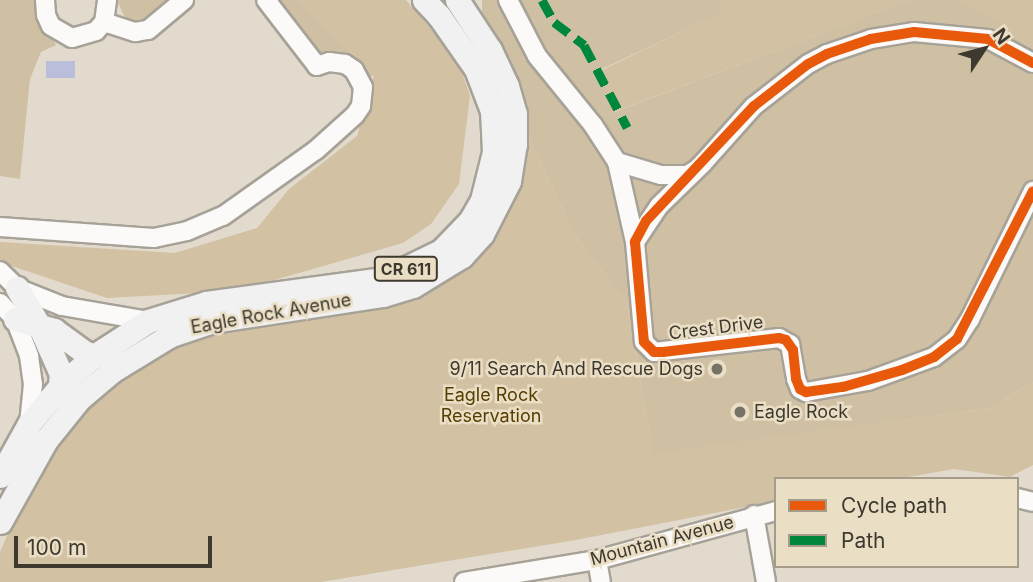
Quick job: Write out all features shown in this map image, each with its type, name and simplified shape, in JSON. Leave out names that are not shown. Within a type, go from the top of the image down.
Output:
[{"type":"main road","name":"Eagle Rock Avenue","points":[[0,476],[29,424],[62,384],[94,356],[148,321],[206,303],[383,279],[441,251],[470,221],[482,200],[494,152],[492,111],[476,69],[439,16],[424,0]]},
{"type":"main road","name":"Eagle Rock Avenue","points":[[4,515],[46,440],[79,400],[113,371],[171,335],[213,321],[383,295],[413,286],[462,256],[482,234],[509,181],[515,144],[515,114],[507,86],[490,50],[457,0]]},
{"type":"main road","points":[[4,515],[10,482],[23,455],[55,408],[62,384],[61,374],[40,327],[6,290]]},
{"type":"main road","points":[[40,327],[54,330],[94,356],[147,337],[171,335]]},
{"type":"street","points":[[46,0],[46,15],[61,34],[72,38],[85,37],[104,22],[107,0]]},
{"type":"street","points":[[104,22],[135,32],[148,30],[184,0]]},
{"type":"street","points":[[0,228],[154,239],[187,231],[223,216],[316,150],[355,115],[361,106],[363,87],[354,70],[345,64],[329,62],[317,66],[266,0]]},
{"type":"street","name":"Crest Drive","points":[[508,0],[537,56],[593,125],[617,162],[630,207],[644,342],[648,349],[663,352],[779,338],[786,340],[793,350],[800,389],[814,391],[902,370],[945,351],[970,319],[1033,191]]},
{"type":"street","points":[[635,242],[659,206],[754,106],[781,84],[827,54],[871,39],[914,32],[988,39],[1033,63]]},
{"type":"street","points":[[617,162],[662,175],[687,175],[696,170]]},
{"type":"street","points":[[6,290],[62,306],[148,321]]},
{"type":"street","points":[[6,290],[29,356],[33,384],[29,424]]},
{"type":"street","name":"Mountain Avenue","points":[[464,582],[597,560],[774,512]]},
{"type":"street","points":[[754,516],[766,582]]},
{"type":"street","points":[[597,560],[601,582]]},
{"type":"shaded area","points":[[0,0],[37,0],[38,13],[56,45],[41,52],[30,79],[20,179],[0,176]]},
{"type":"shaded area","points":[[117,0],[175,0],[153,19],[134,22],[124,16]]},
{"type":"shaded area","points":[[277,0],[299,0],[374,75],[367,79],[321,56]]},
{"type":"shaded area","points":[[482,0],[718,0],[723,12],[600,70],[612,113],[910,0],[957,0],[1003,23],[1033,52],[1033,382],[990,408],[653,454],[627,304],[574,234],[504,84],[482,18]]},
{"type":"green space","points":[[299,0],[406,0],[458,61],[470,96],[459,184],[431,224],[403,243],[237,291],[107,298],[0,262],[0,242],[175,253],[257,228],[289,189],[357,136],[374,75]]},
{"type":"green space","points":[[718,0],[910,0],[611,113],[600,71],[722,12]]},
{"type":"green space","points":[[957,0],[1033,0],[1033,52],[1003,23]]},
{"type":"green space","name":"Eagle Rock Reservation","points":[[504,84],[574,234],[627,304],[653,453],[990,408],[1033,382],[1033,465],[1010,477],[954,469],[908,477],[774,477],[774,501],[576,540],[321,582],[0,582],[0,552],[46,448],[123,372],[191,335],[443,270],[514,164]]},
{"type":"water","points":[[46,61],[75,61],[75,78],[46,78]]},
{"type":"marked path","points":[[542,0],[554,22],[584,45],[627,127]]},
{"type":"cycle path","points":[[1033,63],[988,39],[914,32],[871,39],[827,54],[808,64],[754,106],[646,221],[635,242],[644,342],[654,352],[663,352],[779,338],[786,340],[793,350],[796,379],[800,389],[806,392],[843,387],[902,370],[934,357],[957,339],[1033,191]]},
{"type":"place","name":"9/11 Search And Rescue Dogs","points":[[717,369]]},
{"type":"place","name":"Eagle Rock","points":[[740,412]]}]
